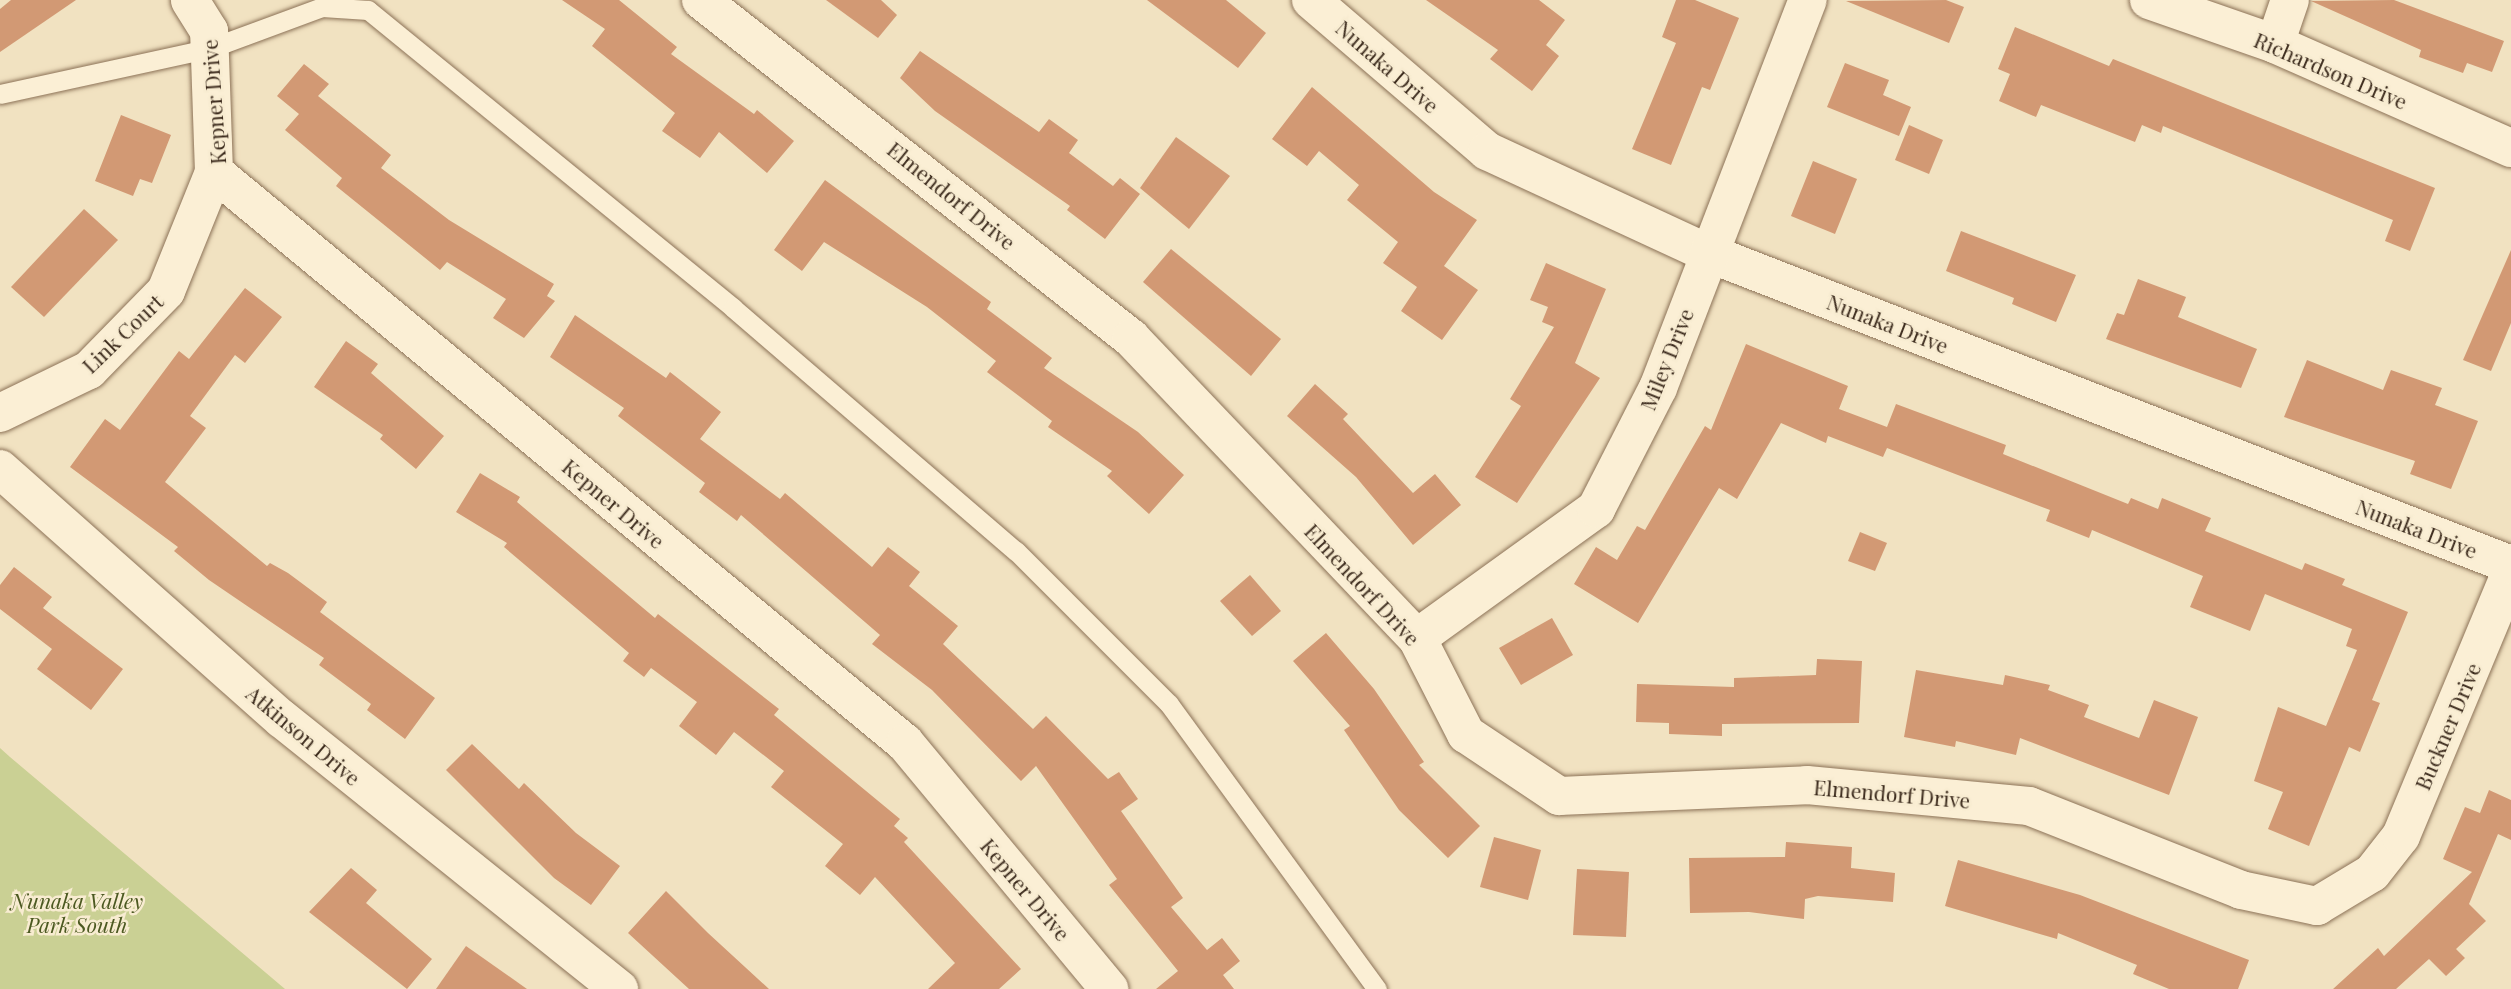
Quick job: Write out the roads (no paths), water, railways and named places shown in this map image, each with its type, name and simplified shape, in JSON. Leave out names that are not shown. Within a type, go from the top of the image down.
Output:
[{"type":"street","name":"Kepner Drive","points":[[190,0],[209,31],[214,172],[905,743],[1109,989]]},
{"type":"street","name":"Elmendorf Drive","points":[[701,0],[1131,338],[1418,638],[1466,734],[1559,796],[1807,785],[2029,806],[2241,890],[2316,906],[2372,873]]},
{"type":"street","name":"Nunaka Drive","points":[[1311,0],[1487,151],[1708,253],[2511,565]]},
{"type":"street","name":"Miley Drive","points":[[1418,638],[1596,509],[1658,388],[1808,0]]},
{"type":"street","name":"Richardson Drive","points":[[2149,0],[2275,44],[2511,148]]},
{"type":"street","points":[[2275,44],[2290,0]]},
{"type":"street","name":"Link Court","points":[[0,413],[89,370],[166,290],[214,172]]},
{"type":"street","name":"Atkinson Drive","points":[[0,469],[282,719],[619,989]]},
{"type":"street","name":"Buckner Drive","points":[[2372,873],[2401,836],[2511,572]]},
{"type":"lane","points":[[0,94],[211,48],[322,7],[368,10],[470,92],[1016,551],[1169,704],[1377,989]]},
{"type":"park label","name":"Nunaka Valley Park South","points":[[77,912]]}]
